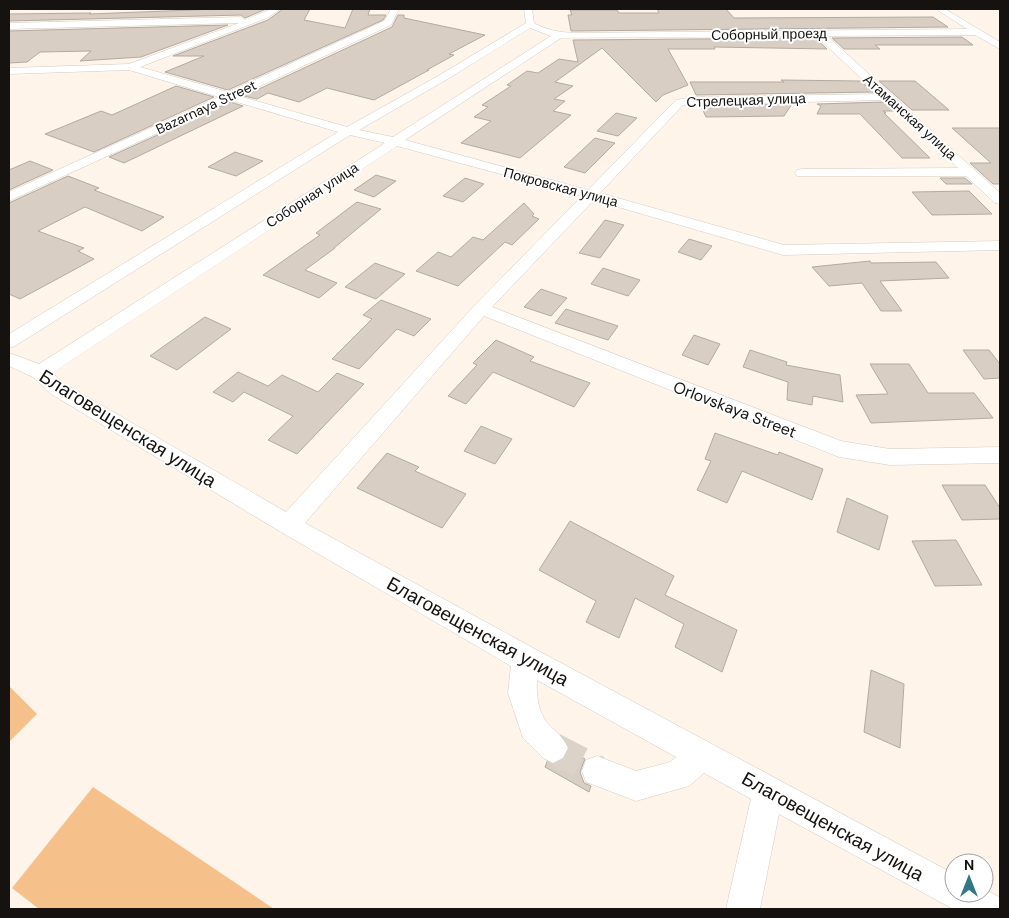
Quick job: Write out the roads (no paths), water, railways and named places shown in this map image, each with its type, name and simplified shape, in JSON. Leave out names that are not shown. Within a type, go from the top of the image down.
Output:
[{"type":"street","points":[[9,72],[130,68],[277,9]]},
{"type":"street","name":"Bazarnaya Street","points":[[9,197],[388,23],[395,9]]},
{"type":"street","points":[[528,9],[530,24],[538,30],[559,35]]},
{"type":"street","points":[[940,9],[1000,46]]},
{"type":"street","points":[[9,26],[256,19]]},
{"type":"street","points":[[9,342],[348,131],[442,78],[530,24]]},
{"type":"street","name":"Соборный проезд","points":[[559,35],[978,32]]},
{"type":"street","name":"Атаманская улица","points":[[819,34],[1000,200]]},
{"type":"street","name":"Соборная улица","points":[[40,372],[559,35]]},
{"type":"street","name":"Покровская улица","points":[[130,68],[348,131],[589,194],[783,250],[1000,246]]},
{"type":"street","name":"Стрелецкая улица","points":[[289,525],[481,309],[589,194],[680,102],[693,100],[889,97]]},
{"type":"street","points":[[802,173],[970,172]]},
{"type":"street","name":"Orlovskaya Street","points":[[481,309],[839,449],[890,457],[1000,455]]},
{"type":"street","name":"Благовещенская улица","points":[[9,359],[40,372],[58,389],[289,525],[525,659],[944,886]]},
{"type":"street","points":[[525,659],[522,693],[533,728],[553,748]]},
{"type":"street","points":[[597,771],[636,786],[678,775],[702,754]]},
{"type":"street","points":[[743,909],[768,792]]},
{"type":"street","name":"Благовещенская улица","points":[[976,903],[987,909]]},
{"type":"tunnel","points":[[553,748],[597,771]]}]
